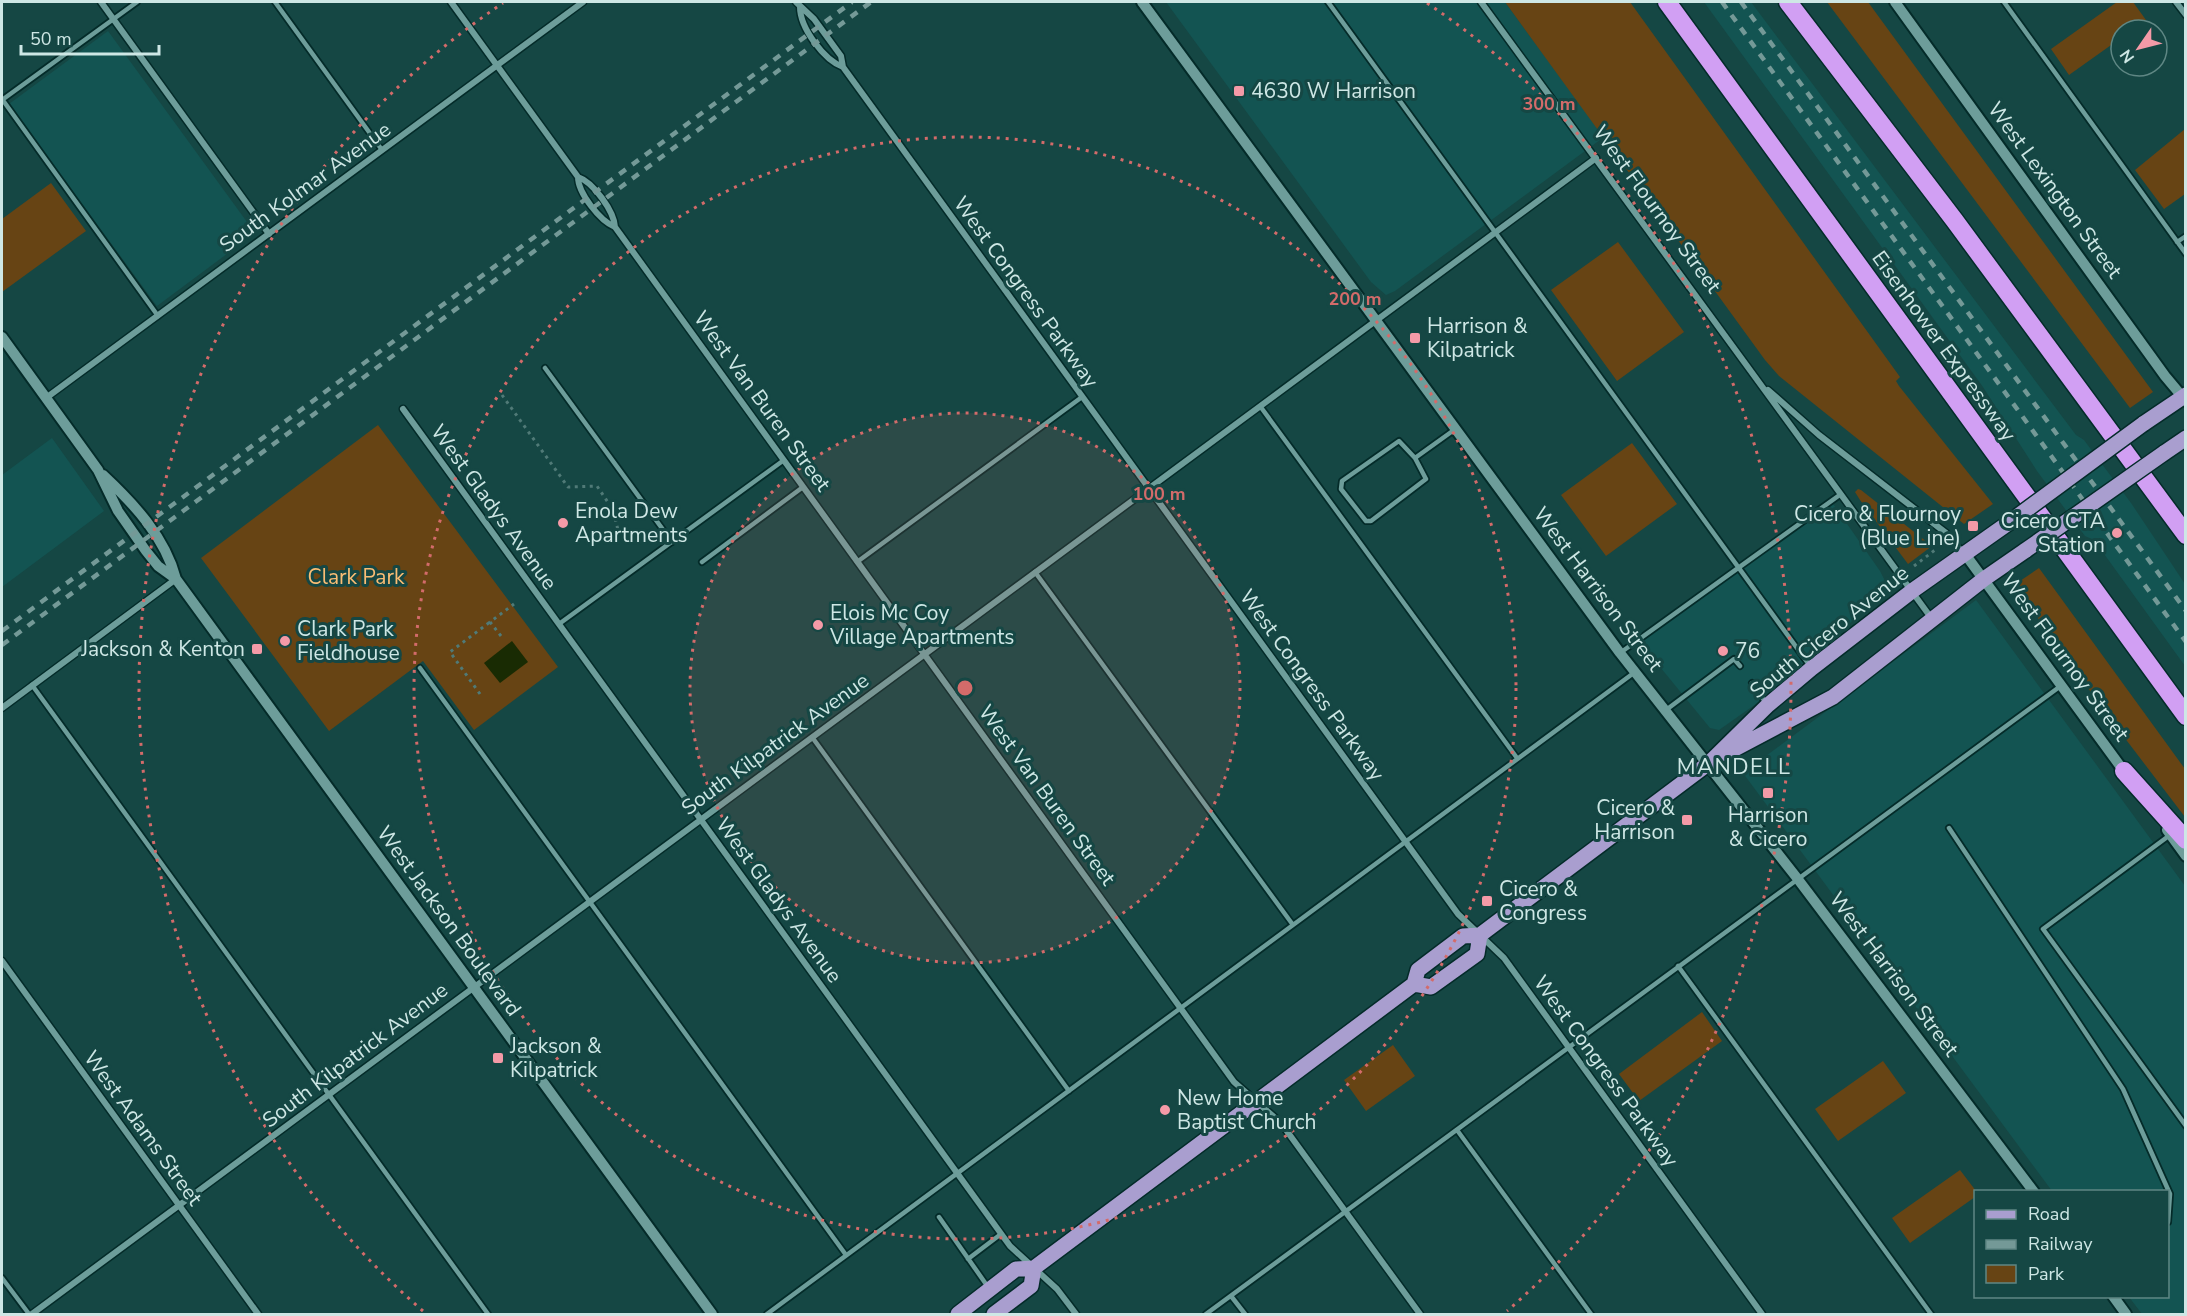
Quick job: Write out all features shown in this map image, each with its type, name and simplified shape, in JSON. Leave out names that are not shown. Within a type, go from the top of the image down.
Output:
[{"type":"highway","name":"Eisenhower Expressway","points":[[1667,2],[2186,716]]},
{"type":"highway","points":[[1788,2],[1955,221],[2186,535]]},
{"type":"highway","points":[[2124,771],[2178,838]]},
{"type":"main road","name":"South Cicero Avenue","points":[[958,1314],[1016,1269],[1034,1268],[1257,1102],[1414,984],[1418,970],[1463,936],[1480,935],[1709,763],[1768,705],[1912,591],[2143,424],[2184,397]]},
{"type":"main road","name":"South Cicero Avenue","points":[[1709,763],[1833,697],[1984,579],[2186,438]]},
{"type":"main road","name":"South Cicero Avenue","points":[[1414,984],[1431,987],[1477,954],[1480,935]]},
{"type":"main road","name":"South Cicero Avenue","points":[[994,1314],[1031,1286],[1034,1268]]},
{"type":"street","points":[[100,2],[269,234]]},
{"type":"street","name":"West Van Buren Street","points":[[451,2],[578,177],[581,190],[606,224],[615,227]]},
{"type":"street","name":"South Kolmar Avenue","points":[[46,398],[583,2]]},
{"type":"street","name":"West Harrison Street","points":[[1142,2],[1620,653],[1709,763],[2033,1190]]},
{"type":"street","name":"West Flournoy Street","points":[[1481,2],[1932,619]]},
{"type":"street","name":"West Lexington Street","points":[[1895,2],[2184,397]]},
{"type":"street","points":[[2176,2],[2186,15]]},
{"type":"street","name":"West Congress Parkway","points":[[798,4],[821,28],[841,56],[843,67],[1458,914],[1504,958],[1762,1314]]},
{"type":"street","name":"West Congress Parkway","points":[[798,4],[800,19],[832,63],[843,67]]},
{"type":"street","name":"South Kilpatrick Avenue","points":[[30,1314],[1596,158]]},
{"type":"street","name":"West Van Buren Street","points":[[578,177],[586,180],[614,218],[615,227],[1234,1082],[1281,1123],[1420,1314]]},
{"type":"street","name":"West Jackson Boulevard","points":[[2,337],[98,470],[118,511],[158,567],[176,579],[712,1314]]},
{"type":"street","name":"West Flournoy Street","points":[[1759,381],[1818,435],[1946,533],[1984,579],[2124,771]]},
{"type":"street","name":"West Gladys Avenue","points":[[403,409],[1001,1234],[1057,1289],[1076,1314]]},
{"type":"street","name":"West Jackson Boulevard","points":[[98,470],[130,501],[159,540],[170,556],[176,579]]},
{"type":"street","points":[[2,708],[176,579]]},
{"type":"street","points":[[2178,838],[2186,856]]},
{"type":"street","name":"West Adams Street","points":[[2,961],[258,1314]]},
{"type":"street","points":[[2114,1298],[2126,1314]]},
{"type":"lane","points":[[137,2],[2,100],[158,316]]},
{"type":"lane","points":[[275,2],[382,150]]},
{"type":"lane","points":[[1328,2],[1812,668]]},
{"type":"lane","points":[[2004,2],[2186,254]]},
{"type":"lane","points":[[2177,242],[2186,236]]},
{"type":"lane","points":[[545,368],[672,542]]},
{"type":"lane","points":[[857,562],[1082,397]]},
{"type":"lane","points":[[1260,406],[1517,759]]},
{"type":"lane","points":[[1415,458],[1455,429]]},
{"type":"lane","points":[[1402,442],[1415,458],[1425,475],[1424,482],[1371,521],[1361,517],[1341,489],[1342,482],[1395,443],[1402,442]]},
{"type":"lane","points":[[559,624],[784,460]]},
{"type":"lane","points":[[702,562],[803,487]]},
{"type":"lane","points":[[1620,653],[1841,494]]},
{"type":"lane","points":[[1035,572],[1293,925]]},
{"type":"lane","points":[[1666,710],[1734,658],[1740,666]]},
{"type":"lane","points":[[420,668],[846,1255]]},
{"type":"lane","points":[[767,1314],[1635,672]]},
{"type":"lane","points":[[1752,683],[1768,705]]},
{"type":"lane","points":[[1206,1314],[2062,684]]},
{"type":"lane","points":[[32,685],[488,1314]]},
{"type":"lane","points":[[812,737],[1069,1091]]},
{"type":"lane","points":[[1949,828],[2123,1089],[2168,1190]]},
{"type":"lane","points":[[2178,838],[2043,928],[2186,1126]]},
{"type":"lane","points":[[1678,966],[1931,1314]]},
{"type":"lane","points":[[1456,1130],[1591,1314]]},
{"type":"lane","points":[[2169,1192],[2169,1208]]},
{"type":"lane","points":[[939,1217],[990,1289]]},
{"type":"lane","points":[[968,1259],[1001,1234]]},
{"type":"lane","points":[[2,1278],[30,1314]]},
{"type":"lane","points":[[1231,1296],[1245,1314]]},
{"type":"path","points":[[502,395],[568,487],[597,486],[613,510],[619,534]]},
{"type":"path","points":[[1914,566],[1935,550]]},
{"type":"path","points":[[480,694],[450,652],[514,604]]},
{"type":"path","points":[[490,622],[501,636]]},
{"type":"shaded area","points":[[1166,2],[1505,2],[1604,137],[1395,291],[1386,295],[1371,282]]},
{"type":"shaded area","points":[[1704,2],[1751,2],[2076,435],[2084,440],[2131,503],[2185,584],[2185,666],[2094,540],[2085,536],[2037,471],[1983,387]]},
{"type":"shaded area","points":[[108,31],[255,233],[157,306],[9,104]]},
{"type":"shaded area","points":[[52,438],[104,511],[2,587],[2,475]]},
{"type":"shaded area","points":[[1831,501],[1880,571],[1887,589],[1783,685],[1719,730],[1710,728],[1638,640]]},
{"type":"shaded area","points":[[1976,600],[2185,886],[2185,1314],[2142,1314],[2130,1298],[2169,1298],[2169,1190],[2051,1190],[1743,773]]},
{"type":"shaded area","points":[[512,641],[528,662],[500,683],[484,663]]},
{"type":"green space","points":[[1505,2],[1630,2],[1900,377],[1896,381],[1899,386],[1993,504],[1964,524],[1779,376],[1765,360]]},
{"type":"green space","points":[[1827,2],[1868,2],[2153,392],[2130,408]]},
{"type":"green space","points":[[2117,2],[2133,2],[2145,18],[2109,18],[2109,47],[2069,75],[2051,49]]},
{"type":"green space","points":[[2185,129],[2185,194],[2164,209],[2135,170]]},
{"type":"green space","points":[[51,183],[86,231],[2,292],[2,219]]},
{"type":"green space","points":[[1618,242],[1684,332],[1617,381],[1551,290]]},
{"type":"green space","name":"Clark Park","points":[[378,425],[558,667],[474,730],[423,661],[329,731],[201,558]]},
{"type":"green space","points":[[1632,443],[1677,504],[1606,556],[1561,495]]},
{"type":"green space","points":[[1858,489],[1932,546],[1908,564],[1860,500],[1855,492]]},
{"type":"green space","points":[[2039,568],[2185,769],[2185,817],[2108,716],[2014,585]]},
{"type":"green space","points":[[1702,1012],[1722,1041],[1639,1101],[1619,1074]]},
{"type":"green space","points":[[1393,1045],[1415,1076],[1366,1111],[1344,1080]]},
{"type":"green space","points":[[1883,1061],[1906,1093],[1838,1141],[1815,1109]]},
{"type":"green space","points":[[1960,1170],[1975,1190],[1974,1198],[1910,1243],[1892,1218]]},
{"type":"railway","points":[[2,631],[852,2]]},
{"type":"railway","points":[[2,645],[871,2]]},
{"type":"railway","points":[[1722,2],[2186,642]]},
{"type":"railway","points":[[1741,2],[2186,611]]},
{"type":"place","name":"4630 W Harrison","points":[[1239,91]]},
{"type":"place","name":"Harrison & Kilpatrick","points":[[1415,338]]},
{"type":"place","name":"Enola Dew Apartments","points":[[563,523]]},
{"type":"place","name":"Cicero & Flournoy (Blue Line)","points":[[1973,526]]},
{"type":"place","name":"Cicero CTA Station","points":[[2117,533]]},
{"type":"place","name":"Elois Mc Coy Village Apartments","points":[[818,625]]},
{"type":"place","name":"Clark Park Fieldhouse","points":[[285,641]]},
{"type":"place","name":"Jackson & Kenton","points":[[257,649]]},
{"type":"place","name":"76","points":[[1723,651]]},
{"type":"place","name":"Harrison & Cicero","points":[[1768,793]]},
{"type":"place","name":"Cicero & Harrison","points":[[1687,820]]},
{"type":"place","name":"Cicero & Congress","points":[[1487,901]]},
{"type":"place","name":"Jackson & Kilpatrick","points":[[498,1058]]},
{"type":"place","name":"New Home Baptist Church","points":[[1165,1110]]},
{"type":"district","name":"MANDELL","points":[[1734,767]]}]
